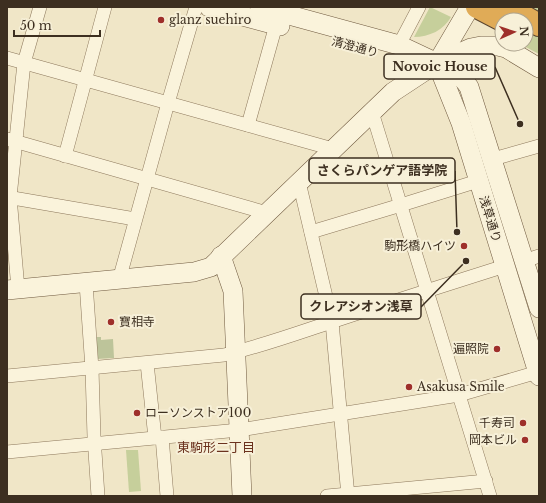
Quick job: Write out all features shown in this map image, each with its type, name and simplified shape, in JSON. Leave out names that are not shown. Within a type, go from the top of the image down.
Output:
[{"type":"highway","points":[[508,7],[539,24]]},
{"type":"highway","points":[[468,8],[494,17]]},
{"type":"main road","name":"清澄通り","points":[[209,7],[397,58],[437,63]]},
{"type":"main road","name":"清澄通り","points":[[260,7],[399,45],[437,63]]},
{"type":"main road","points":[[437,63],[468,8]]},
{"type":"main road","points":[[13,290],[194,272],[211,267],[393,92],[437,63],[471,48],[481,46],[498,46],[506,48],[539,68]]},
{"type":"main road","name":"浅草通り","points":[[437,63],[457,73],[470,87],[493,159],[532,258],[539,308]]},
{"type":"main road","name":"浅草通り","points":[[437,63],[461,123],[539,373]]},
{"type":"main road","points":[[221,256],[233,291],[242,496]]},
{"type":"street","points":[[13,290],[8,197],[12,141],[24,63],[40,7]]},
{"type":"street","points":[[65,156],[105,7]]},
{"type":"street","points":[[119,280],[196,7]]},
{"type":"street","points":[[399,45],[419,7]]},
{"type":"street","points":[[248,125],[276,25]]},
{"type":"street","points":[[7,58],[333,149]]},
{"type":"street","points":[[372,112],[490,496]]},
{"type":"street","points":[[12,141],[267,213]]},
{"type":"street","points":[[493,159],[539,146]]},
{"type":"street","points":[[311,232],[478,181]]},
{"type":"street","points":[[299,182],[332,322],[348,495]]},
{"type":"street","points":[[8,197],[135,219]]},
{"type":"street","points":[[7,376],[224,356],[505,266]]},
{"type":"street","points":[[86,283],[92,368],[94,444],[98,496]]},
{"type":"street","points":[[147,363],[167,496]]},
{"type":"street","points":[[7,452],[239,430],[459,396],[539,373]]},
{"type":"street","points":[[327,496],[486,482]]},
{"type":"green space","points":[[430,7],[451,17],[444,26],[436,32],[425,36],[414,37]]},
{"type":"green space","points":[[459,7],[539,7],[539,54],[534,51],[534,12],[494,12],[494,29]]},
{"type":"green space","points":[[94,337],[101,337],[101,340],[113,339],[114,358],[96,359]]},
{"type":"green space","points":[[126,450],[138,450],[141,491],[129,492]]},
{"type":"place","name":"glanz suehiro","points":[[161,20]]},
{"type":"place","name":"Novoic House","points":[[520,124]]},
{"type":"place","name":"さくらパンゲア語学院","points":[[457,232]]},
{"type":"place","name":"駒形橋ハイツ","points":[[464,246]]},
{"type":"place","name":"クレアシオン浅草","points":[[466,261]]},
{"type":"place","name":"寶相寺","points":[[111,322]]},
{"type":"place","name":"遍照院","points":[[497,349]]},
{"type":"place","name":"Asakusa Smile","points":[[409,387]]},
{"type":"place","name":"ローソンストア100","points":[[137,413]]},
{"type":"place","name":"千寿司","points":[[523,423]]},
{"type":"place","name":"岡本ビル","points":[[525,440]]},
{"type":"district","name":"東駒形二丁目","points":[[216,447]]}]
